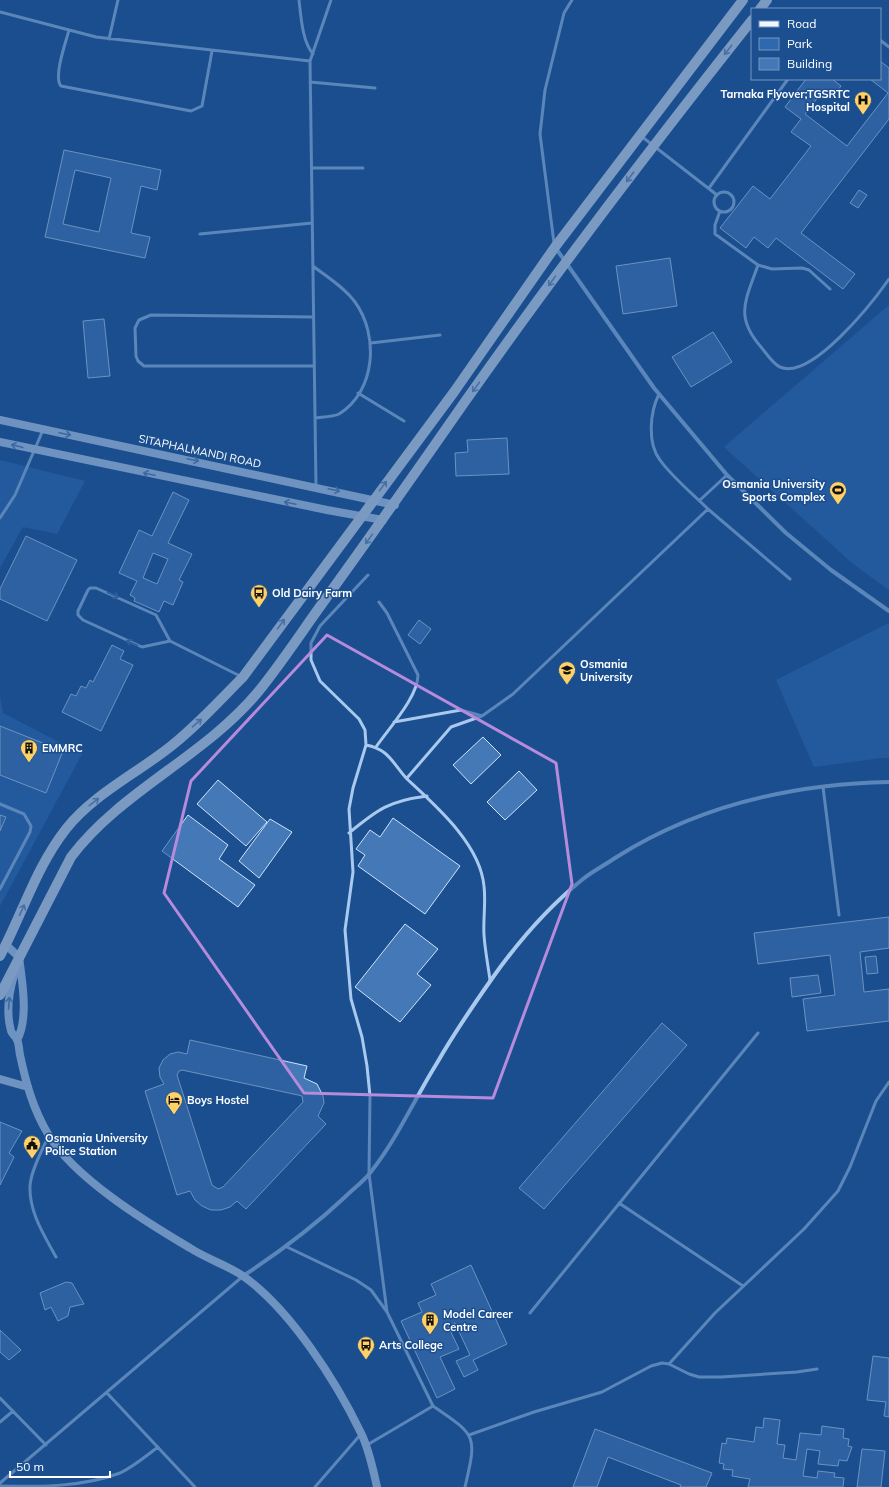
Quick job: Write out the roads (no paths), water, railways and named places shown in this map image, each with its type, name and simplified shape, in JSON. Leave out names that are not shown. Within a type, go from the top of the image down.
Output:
[{"type":"main road","points":[[0,956],[3,944],[48,856],[66,829],[91,804],[166,750],[205,716],[243,677],[360,516],[454,392],[554,247],[743,0]]},
{"type":"main road","points":[[761,8],[768,0]]},
{"type":"main road","points":[[0,995],[71,857],[82,842],[122,804],[200,748],[258,692],[395,505],[465,403],[565,264],[653,146],[751,21]]},
{"type":"main road","name":"SITAPHALMANDI ROAD","points":[[0,420],[316,486],[395,505]]},
{"type":"main road","points":[[0,442],[383,520]]},
{"type":"main road","points":[[3,944],[19,957],[23,988],[23,1003],[22,1031],[17,1040]]},
{"type":"main road","points":[[19,957],[10,987],[8,1009],[11,1032],[17,1040],[28,1087],[36,1110],[48,1135],[71,1162],[107,1194],[191,1249],[243,1276],[272,1302],[295,1327],[339,1394],[361,1433],[377,1487]]},
{"type":"main road","points":[[0,1079],[28,1087]]},
{"type":"street","points":[[554,247],[659,394],[727,475],[786,534],[831,570],[889,611]]},
{"type":"street","points":[[243,1276],[287,1247],[334,1207],[369,1174],[402,1125],[436,1063],[490,981],[523,937],[549,909],[584,878],[642,841],[728,806],[782,792],[850,783],[889,782]]},
{"type":"lane","points":[[109,39],[118,0]]},
{"type":"lane","points":[[299,0],[306,39],[309,50],[313,54]]},
{"type":"lane","points":[[316,486],[310,61],[331,0]]},
{"type":"lane","points":[[554,247],[540,134],[545,90],[564,13],[572,0]]},
{"type":"lane","points":[[0,12],[109,39],[310,61]]},
{"type":"lane","points":[[69,30],[58,74],[58,83],[61,86],[191,111],[202,106],[212,51]]},
{"type":"lane","points":[[881,41],[889,47]]},
{"type":"lane","points":[[709,188],[787,80]]},
{"type":"lane","points":[[310,82],[375,88]]},
{"type":"lane","points":[[640,136],[717,195]]},
{"type":"lane","points":[[312,168],[363,168]]},
{"type":"lane","points":[[722,192],[727,193],[733,200],[730,210],[720,211],[714,204],[717,195],[722,192]]},
{"type":"lane","points":[[720,211],[715,225],[715,234],[758,265],[772,269],[802,268],[809,270],[830,289]]},
{"type":"lane","points":[[200,234],[312,223]]},
{"type":"lane","points":[[758,265],[745,302],[744,314],[746,327],[778,366],[787,369],[794,369],[826,350],[860,316],[889,279]]},
{"type":"lane","points":[[313,266],[339,285],[355,302],[363,319],[370,343],[370,365],[365,381],[354,399],[338,414],[315,418]]},
{"type":"lane","points":[[313,317],[151,315],[139,320],[135,328],[136,356],[138,361],[144,366],[314,366]]},
{"type":"lane","points":[[370,343],[440,335]]},
{"type":"lane","points":[[358,393],[404,420]]},
{"type":"lane","points":[[659,394],[655,401],[652,420],[653,446],[660,460],[708,509],[790,579]]},
{"type":"lane","points":[[0,518],[15,495],[43,429]]},
{"type":"lane","points":[[700,500],[727,475]]},
{"type":"lane","points":[[406,778],[451,726],[482,716],[513,694],[708,509]]},
{"type":"lane","points":[[368,575],[320,626],[311,644],[311,660],[320,681],[359,719],[365,730],[366,745],[350,802],[350,833],[353,872],[345,930],[350,999],[362,1037],[368,1066],[370,1096],[369,1174],[387,1312]]},
{"type":"lane","points":[[170,641],[142,647],[83,620],[78,615],[78,611],[88,590],[90,588],[96,588],[156,615],[170,641],[243,677]]},
{"type":"lane","points":[[376,747],[414,693],[417,686],[418,675],[387,613],[379,602]]},
{"type":"lane","points":[[394,722],[461,710],[482,716]]},
{"type":"lane","points":[[366,745],[376,747],[387,754],[406,778],[427,796],[459,832],[480,868],[484,886],[484,935],[490,981]]},
{"type":"lane","points":[[823,787],[839,915]]},
{"type":"lane","points":[[350,833],[373,813],[387,805],[427,796]]},
{"type":"lane","points":[[0,804],[24,814],[31,826],[30,832],[0,889]]},
{"type":"lane","points":[[530,1313],[758,1033]]},
{"type":"lane","points":[[669,1364],[715,1313],[804,1229],[838,1191],[850,1167],[876,1102],[889,1082]]},
{"type":"lane","points":[[48,1135],[30,1184],[31,1200],[35,1218],[56,1257]]},
{"type":"lane","points":[[619,1203],[744,1286]]},
{"type":"lane","points":[[287,1247],[365,1285],[371,1290],[387,1312],[433,1406],[462,1425],[472,1441],[473,1451],[465,1487]]},
{"type":"lane","points":[[0,1484],[243,1276]]},
{"type":"lane","points":[[469,1435],[534,1412],[602,1392],[651,1366],[662,1363],[669,1364],[689,1374],[699,1377],[797,1372],[817,1369]]},
{"type":"lane","points":[[107,1393],[195,1487]]},
{"type":"lane","points":[[0,1398],[46,1445]]},
{"type":"lane","points":[[365,1446],[433,1406]]},
{"type":"lane","points":[[0,1422],[13,1411]]},
{"type":"lane","points":[[315,1487],[361,1433]]},
{"type":"lane","points":[[0,1484],[38,1487],[72,1484],[102,1479],[127,1469],[158,1447]]},
{"type":"place","name":"Tarnaka Flyover;TGSRTC Hospital","points":[[863,115]]},
{"type":"place","name":"Osmania University Sports Complex","points":[[838,505]]},
{"type":"place","name":"Old Dairy Farm","points":[[259,608]]},
{"type":"place","name":"Osmania University","points":[[567,685]]},
{"type":"place","name":"EMMRC","points":[[29,763]]},
{"type":"place","name":"Boys Hostel","points":[[174,1115]]},
{"type":"place","name":"Osmania University Police Station","points":[[32,1159]]},
{"type":"place","name":"Model Career Centre","points":[[430,1335]]},
{"type":"place","name":"Arts College","points":[[366,1360]]}]
